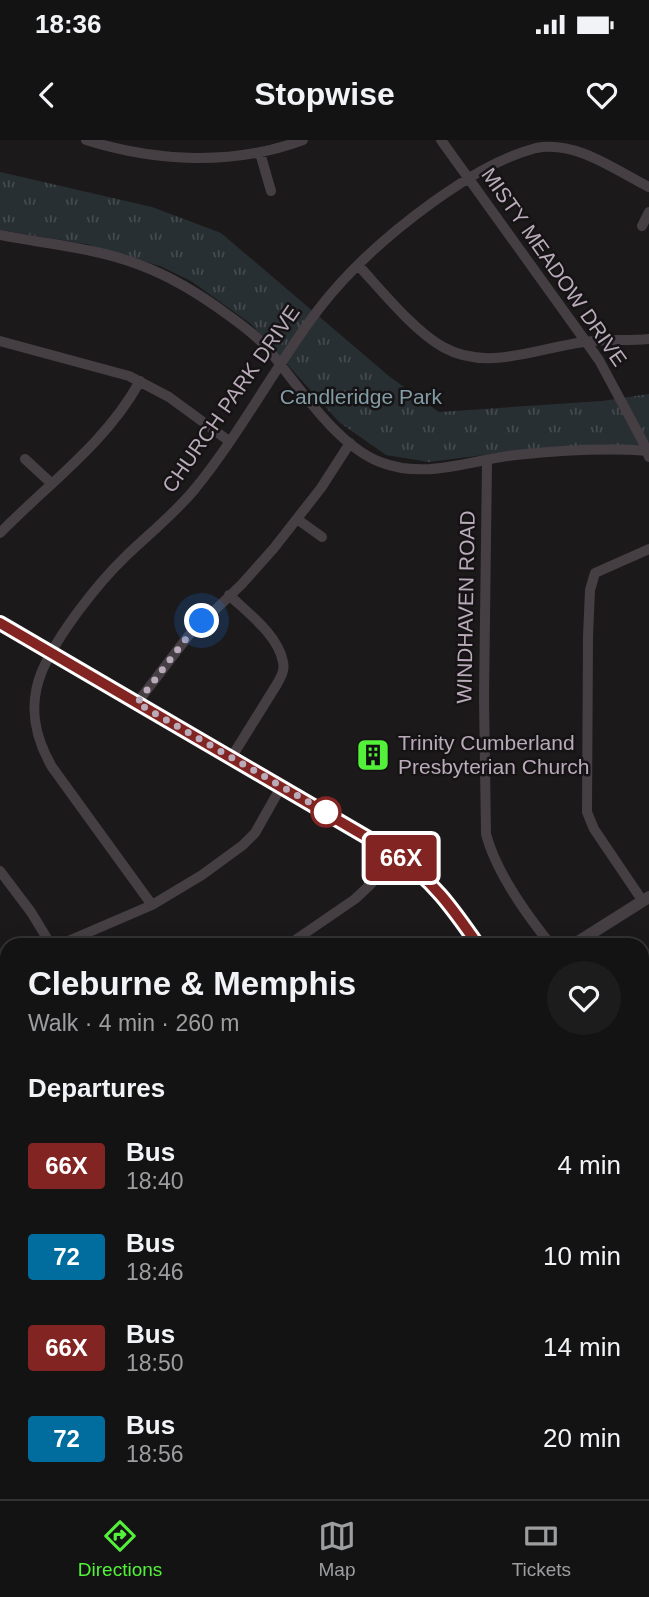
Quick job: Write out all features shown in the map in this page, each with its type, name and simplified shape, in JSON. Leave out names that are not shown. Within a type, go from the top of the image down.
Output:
[{"type":"street","points":[[86,140],[142,155],[169,158],[239,156],[260,153],[303,140]]},
{"type":"street","name":"MISTY MEADOW DRIVE","points":[[441,140],[586,342],[612,383],[648,453]]},
{"type":"street","name":"CHURCH PARK DRIVE","points":[[152,905],[42,749],[34,718],[34,701],[42,672],[52,653],[104,578],[186,499],[229,441],[317,311],[358,265],[402,225],[467,177],[523,152],[539,148],[579,151],[649,187]]},
{"type":"street","points":[[260,153],[271,191]]},
{"type":"street","points":[[642,226],[649,212]]},
{"type":"street","points":[[0,235],[111,256],[139,264],[198,294],[249,331],[268,349],[279,366],[323,416],[350,443],[368,456],[401,467],[433,470],[515,455],[648,453]]},
{"type":"street","points":[[358,265],[424,333],[439,346],[463,356],[493,359],[586,342],[649,339]]},
{"type":"street","points":[[0,341],[99,366],[140,381],[169,397],[229,441]]},
{"type":"street","points":[[0,533],[85,454],[128,403],[140,381]]},
{"type":"street","points":[[137,703],[189,635],[274,548],[321,488],[350,443]]},
{"type":"street","points":[[25,459],[51,483]]},
{"type":"street","name":"WINDHAVEN ROAD","points":[[487,461],[484,698],[486,834],[490,851],[499,868],[546,938]]},
{"type":"street","points":[[297,519],[322,537]]},
{"type":"street","points":[[584,938],[646,898],[594,829],[587,812],[588,636],[590,590],[595,573],[649,549]]},
{"type":"street","points":[[229,595],[278,646],[283,662],[278,684],[231,758]]},
{"type":"street","points":[[0,623],[394,853],[421,872],[446,899],[470,938]]},
{"type":"street","points":[[75,938],[152,905],[202,875],[243,845],[255,833],[281,786]]},
{"type":"street","points":[[298,938],[355,899],[394,853]]},
{"type":"street","points":[[0,871],[47,938]]},
{"type":"green space","name":"Candleridge Park","points":[[0,172],[152,207],[221,233],[390,377],[439,412],[602,401],[649,394],[649,449],[540,448],[429,462],[386,455],[339,422],[251,324],[191,281],[160,266],[86,244],[0,230]]},
{"type":"bus line","name":"66X","points":[[0,623],[394,853],[421,872],[446,899],[473,938]]},
{"type":"place","name":"Trinity Cumberland Presbyterian Church","points":[[373,755]]},
{"type":"route","points":[[202,621],[137,703],[326,812]]}]
